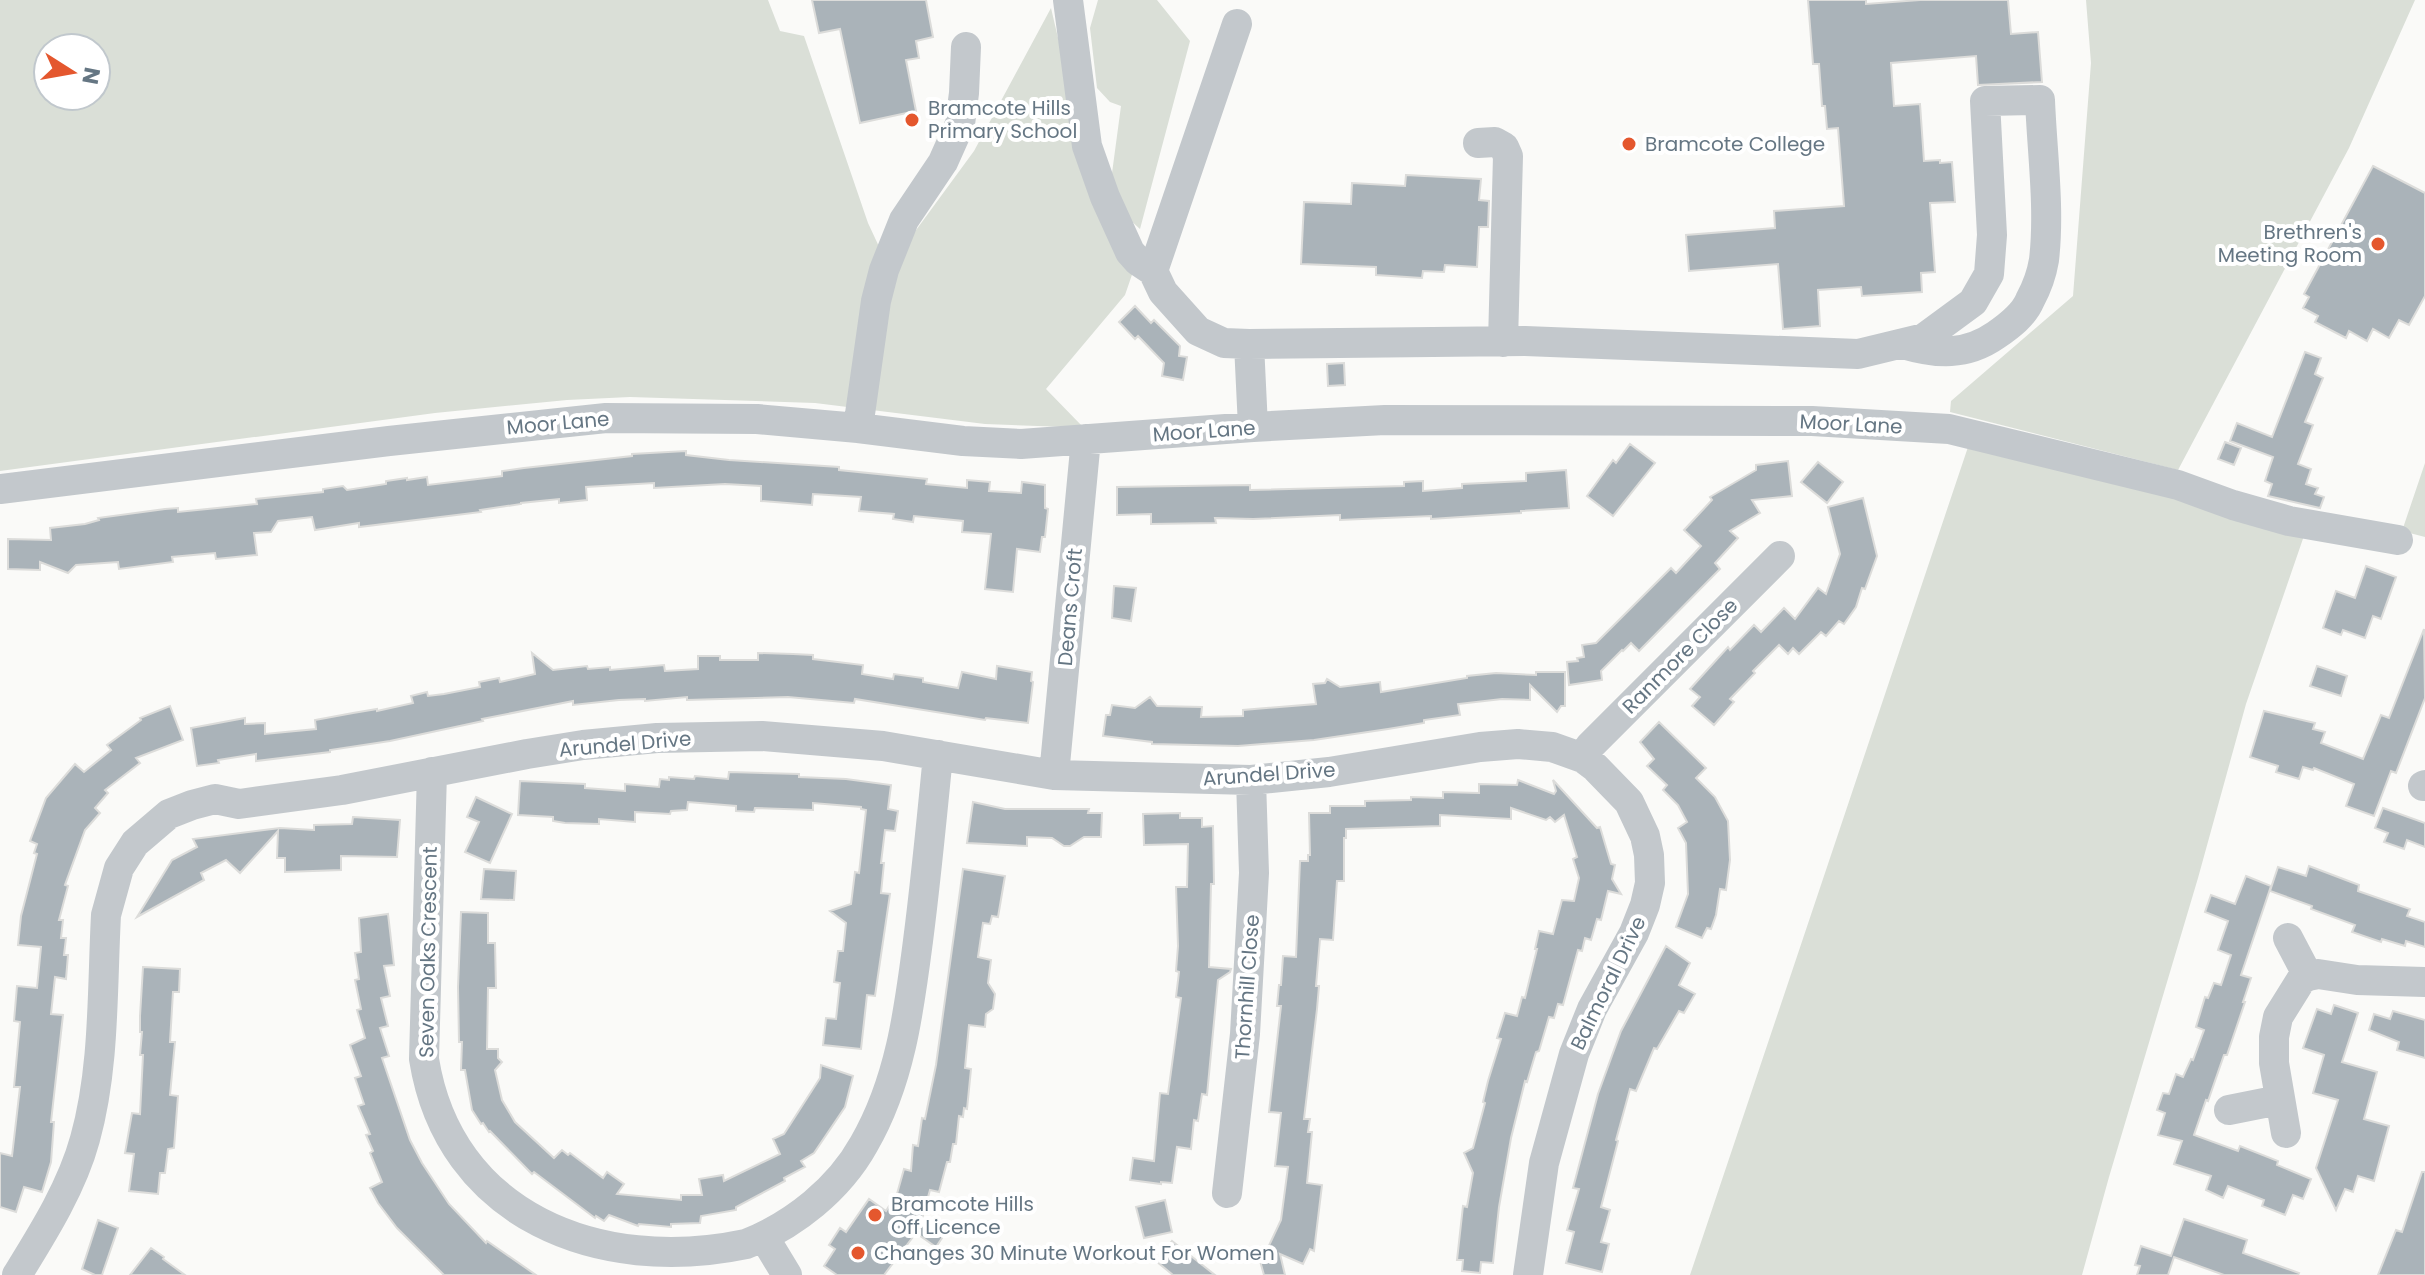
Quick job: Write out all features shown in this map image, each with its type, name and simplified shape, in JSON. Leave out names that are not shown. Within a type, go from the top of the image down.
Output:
[{"type":"street","points":[[1068,0],[1087,146],[1105,197],[1130,252],[1153,271],[1163,292],[1198,331],[1224,343],[1503,342],[1858,354],[1924,338],[1973,302],[1989,274],[1992,235],[1985,101],[2040,100],[2044,262],[2029,303],[2010,326],[1981,345],[1949,352],[1925,351],[1903,344]]},
{"type":"street","points":[[1153,271],[1237,24]]},
{"type":"street","points":[[858,428],[876,301],[884,270],[904,220],[943,162],[960,124],[966,47]]},
{"type":"street","points":[[1478,143],[1495,142],[1504,147],[1508,156],[1503,342]]},
{"type":"street","points":[[1249,344],[1253,427]]},
{"type":"street","name":"Moor Lane","points":[[0,489],[389,441],[606,418],[757,419],[1021,444],[1385,420],[1812,421],[1949,429],[2178,485],[2289,521],[2398,540]]},
{"type":"street","name":"Deans Croft","points":[[1054,775],[1086,439]]},
{"type":"street","name":"Ranmore Close","points":[[1583,758],[1590,746],[1780,556]]},
{"type":"street","name":"Arundel Drive","points":[[17,1275],[71,1178],[85,1142],[95,1100],[106,915],[119,868],[135,843],[169,814],[215,799],[239,804],[342,790],[583,745],[657,738],[762,736],[883,746],[1054,775],[1251,780],[1329,772],[1480,747],[1518,744],[1552,747],[1583,758]]},
{"type":"street","name":"Seven Oaks Crescent","points":[[432,772],[424,1059],[428,1085],[451,1141],[467,1167],[487,1190],[532,1228],[586,1252],[611,1258],[674,1262],[700,1258],[764,1237],[785,1226],[803,1213],[845,1171],[863,1147],[890,1087],[899,1058],[926,884],[938,755]]},
{"type":"street","name":"Balmoral Drive","points":[[1528,1275],[1544,1163],[1574,1054],[1592,1009],[1634,933],[1650,883],[1645,836],[1629,802],[1583,758]]},
{"type":"street","name":"Thornhill Close","points":[[1227,1193],[1245,1034],[1254,873],[1251,780]]},
{"type":"street","points":[[2288,938],[2308,976]]},
{"type":"street","points":[[2286,1133],[2274,1063],[2275,1025],[2301,980],[2308,976],[2332,975],[2357,980],[2425,982]]},
{"type":"street","points":[[2229,1110],[2279,1100]]},
{"type":"street","points":[[764,1237],[787,1275]]},
{"type":"shaded area","points":[[0,0],[768,0],[780,31],[804,36],[868,223],[882,253],[911,237],[974,151],[1051,8],[1084,149],[1135,266],[1125,295],[1046,389],[1082,426],[985,424],[815,403],[630,397],[435,413],[0,471]]},
{"type":"shaded area","points":[[1098,0],[1157,0],[1190,41],[1140,229],[1119,210],[1110,188],[1121,106],[1110,102],[1097,88],[1090,28]]},
{"type":"shaded area","points":[[2086,0],[2415,0],[2349,148],[2178,470],[1950,412],[1951,401],[2073,296],[2091,63]]},
{"type":"shaded area","points":[[1968,447],[2306,530],[2246,704],[2082,1275],[1690,1275]]},
{"type":"shaded area","points":[[2425,463],[2425,537],[2402,531]]},
{"type":"building","points":[[812,0],[926,0],[933,37],[916,41],[919,58],[906,60],[916,111],[860,123],[840,29],[819,33]]},
{"type":"building","points":[[1808,0],[1866,0],[1866,4],[1920,0],[2008,0],[2011,34],[2038,32],[2042,82],[1978,85],[1976,56],[1891,63],[1894,106],[1920,104],[1924,161],[1952,162],[1955,202],[1930,203],[1935,272],[1921,273],[1922,292],[1862,296],[1861,287],[1818,290],[1820,326],[1783,329],[1778,264],[1689,271],[1686,235],[1775,228],[1774,211],[1844,206],[1838,128],[1827,129],[1819,64],[1813,64]]},
{"type":"building","name":"Brethren's Meeting Room","points":[[2373,166],[2425,193],[2425,296],[2409,325],[2399,320],[2389,338],[2373,329],[2367,341],[2349,331],[2346,338],[2315,322],[2318,316],[2303,308],[2309,297],[2304,294]]},
{"type":"building","points":[[1406,175],[1481,179],[1479,200],[1489,201],[1488,227],[1479,227],[1477,267],[1445,265],[1444,272],[1423,271],[1422,278],[1376,275],[1376,267],[1301,264],[1304,202],[1351,204],[1352,183],[1405,186]]},
{"type":"building","points":[[1135,306],[1180,346],[1179,356],[1187,357],[1183,380],[1162,376],[1164,363],[1138,336],[1135,339],[1119,322]]},
{"type":"building","points":[[2305,352],[2321,358],[2315,374],[2323,378],[2305,422],[2313,425],[2298,464],[2311,469],[2306,484],[2318,488],[2315,494],[2324,497],[2320,508],[2268,496],[2272,484],[2265,481],[2273,457],[2230,441],[2237,423],[2272,437]]},
{"type":"building","points":[[1344,363],[1345,385],[1328,386],[1327,364]]},
{"type":"building","points":[[2225,442],[2241,448],[2234,465],[2218,459]]},
{"type":"building","points":[[1630,444],[1655,463],[1613,516],[1587,496],[1613,460],[1616,463]]},
{"type":"building","points":[[686,451],[686,455],[729,460],[839,467],[839,470],[927,479],[926,484],[967,488],[967,480],[990,482],[989,491],[1021,493],[1022,482],[1045,485],[1045,508],[1048,509],[1045,537],[1042,537],[1040,552],[1017,549],[1013,592],[985,589],[991,534],[962,532],[963,521],[914,516],[913,522],[893,519],[894,514],[859,511],[861,497],[813,494],[812,505],[761,501],[761,486],[725,484],[654,488],[654,483],[586,487],[587,500],[521,503],[481,512],[359,527],[359,523],[315,530],[312,517],[278,521],[271,532],[254,533],[257,555],[216,559],[215,553],[172,557],[173,562],[119,569],[118,562],[76,565],[68,573],[40,562],[40,570],[8,569],[8,539],[51,540],[50,528],[85,524],[98,518],[165,509],[178,508],[178,512],[257,504],[256,499],[323,492],[323,489],[343,486],[347,490],[407,478],[427,477],[428,485],[502,476],[502,471],[524,468],[632,454]]},
{"type":"building","points":[[1788,461],[1792,496],[1752,500],[1760,513],[1730,531],[1738,538],[1715,563],[1720,569],[1639,651],[1631,643],[1601,671],[1602,680],[1569,685],[1567,662],[1584,657],[1582,645],[1596,643],[1671,568],[1676,573],[1701,546],[1684,530],[1712,500],[1710,497],[1756,470],[1756,465]]},
{"type":"building","points":[[1818,462],[1843,482],[1827,503],[1801,482]]},
{"type":"building","points":[[1566,470],[1569,508],[1521,513],[1431,519],[1431,516],[1340,520],[1340,515],[1215,518],[1216,523],[1151,524],[1151,514],[1117,515],[1117,487],[1250,485],[1250,490],[1404,486],[1404,482],[1423,481],[1423,491],[1462,488],[1462,484],[1526,481],[1526,473]]},
{"type":"building","points":[[1863,498],[1877,556],[1856,607],[1844,624],[1839,621],[1826,636],[1821,632],[1799,654],[1793,648],[1788,654],[1779,645],[1730,699],[1734,702],[1714,725],[1692,706],[1700,697],[1690,689],[1728,647],[1730,650],[1754,625],[1761,632],[1784,608],[1795,619],[1818,588],[1826,594],[1840,554],[1828,507]]},
{"type":"building","points":[[2366,566],[2396,577],[2381,619],[2373,616],[2365,638],[2343,630],[2341,635],[2323,628],[2336,591],[2355,598]]},
{"type":"building","points":[[1114,586],[1136,588],[1131,621],[1112,618]]},
{"type":"building","points":[[2424,629],[2425,698],[2396,773],[2391,771],[2374,816],[2346,806],[2354,784],[2314,768],[2303,767],[2299,779],[2276,772],[2278,766],[2250,757],[2264,711],[2315,723],[2313,729],[2325,732],[2321,743],[2363,759],[2381,715],[2389,718]]},
{"type":"building","points":[[532,653],[553,670],[587,666],[588,669],[610,667],[610,670],[664,665],[665,671],[698,669],[698,656],[720,656],[720,660],[758,660],[758,653],[813,655],[813,659],[863,665],[862,674],[893,679],[894,674],[923,678],[923,682],[958,688],[962,672],[996,679],[997,666],[1032,672],[1033,682],[1028,723],[985,720],[855,699],[854,703],[788,697],[687,700],[687,697],[573,705],[573,701],[330,752],[256,761],[256,754],[197,766],[191,728],[245,718],[245,724],[265,723],[265,734],[316,729],[315,720],[413,703],[411,696],[427,692],[428,696],[444,694],[480,687],[479,682],[499,678],[500,682],[535,674]]},
{"type":"building","points":[[2317,666],[2347,676],[2341,696],[2310,686]]},
{"type":"building","points":[[1536,672],[1565,672],[1565,706],[1557,712],[1530,685],[1530,700],[1502,699],[1458,704],[1460,715],[1314,740],[1238,746],[1152,744],[1103,736],[1106,715],[1110,715],[1112,705],[1135,708],[1150,697],[1157,706],[1202,707],[1201,717],[1243,716],[1243,710],[1316,704],[1313,684],[1325,683],[1327,679],[1340,687],[1380,682],[1381,692],[1467,676],[1496,673],[1536,675]]},
{"type":"building","points":[[170,706],[183,740],[136,758],[140,763],[105,790],[108,793],[95,808],[100,813],[85,830],[65,885],[68,886],[59,920],[63,920],[61,938],[66,938],[66,979],[55,977],[51,1014],[63,1015],[51,1122],[54,1122],[51,1162],[42,1192],[24,1187],[16,1212],[0,1207],[0,1153],[12,1156],[20,1087],[14,1087],[20,1022],[14,1021],[17,986],[37,988],[41,947],[18,945],[21,916],[37,854],[34,853],[37,844],[30,841],[46,798],[75,764],[84,772],[111,750],[107,745],[140,718]]},
{"type":"building","points":[[1659,722],[1706,768],[1696,778],[1715,797],[1728,821],[1730,860],[1726,890],[1720,889],[1711,929],[1707,928],[1702,938],[1676,927],[1688,894],[1686,843],[1678,828],[1687,822],[1678,805],[1663,790],[1667,785],[1647,766],[1654,759],[1640,742]]},
{"type":"building","points":[[729,772],[799,774],[799,777],[891,785],[888,809],[898,811],[895,831],[885,830],[881,863],[884,863],[881,893],[890,894],[875,996],[867,995],[861,1049],[823,1045],[826,1018],[836,1019],[840,983],[834,982],[838,951],[843,951],[846,923],[830,911],[851,904],[855,872],[859,873],[866,810],[813,803],[813,810],[755,808],[754,812],[736,811],[736,806],[688,802],[687,810],[671,811],[670,814],[635,812],[635,822],[599,819],[599,824],[565,823],[553,821],[553,817],[518,815],[520,781],[585,784],[585,788],[625,791],[625,784],[659,787],[660,779],[669,780],[669,777],[728,779]]},
{"type":"building","points":[[1518,780],[1554,794],[1553,780],[1597,828],[1600,827],[1611,864],[1615,865],[1612,879],[1621,894],[1608,891],[1601,920],[1597,919],[1591,940],[1585,938],[1582,951],[1578,950],[1563,1005],[1558,1004],[1554,1018],[1549,1017],[1539,1051],[1525,1081],[1511,1138],[1493,1263],[1481,1262],[1480,1273],[1462,1271],[1463,1260],[1457,1260],[1463,1206],[1467,1207],[1473,1173],[1464,1153],[1473,1148],[1505,1013],[1517,1016],[1522,997],[1525,998],[1539,931],[1553,934],[1562,900],[1574,901],[1579,878],[1573,859],[1577,857],[1564,815],[1555,822],[1550,817],[1546,820],[1511,808],[1511,819],[1440,815],[1440,826],[1346,829],[1344,881],[1337,881],[1333,940],[1320,939],[1317,1009],[1304,1119],[1310,1119],[1308,1132],[1312,1132],[1307,1183],[1322,1185],[1314,1251],[1310,1249],[1303,1264],[1280,1254],[1285,1275],[1264,1275],[1258,1254],[1266,1252],[1281,1220],[1288,1167],[1275,1166],[1281,1113],[1269,1112],[1281,1006],[1277,1006],[1279,985],[1283,956],[1296,957],[1300,861],[1308,861],[1310,855],[1309,813],[1330,813],[1330,806],[1365,806],[1365,801],[1443,798],[1443,792],[1479,793],[1479,784],[1517,785]]},
{"type":"building","points":[[476,797],[512,814],[490,863],[465,852],[479,822],[467,817]]},
{"type":"building","points":[[973,802],[1005,809],[1089,809],[1088,813],[1102,813],[1101,837],[1084,837],[1070,846],[1064,846],[1052,838],[1027,837],[1027,846],[967,843]]},
{"type":"building","points":[[2383,808],[2425,823],[2425,847],[2407,840],[2404,849],[2384,842],[2388,833],[2375,828]]},
{"type":"building","points":[[1180,813],[1180,818],[1202,818],[1202,827],[1213,826],[1214,884],[1211,884],[1209,967],[1231,969],[1218,980],[1207,1095],[1202,1094],[1198,1121],[1194,1120],[1191,1149],[1177,1147],[1172,1183],[1161,1184],[1130,1180],[1133,1158],[1154,1161],[1160,1093],[1168,1094],[1181,998],[1176,997],[1179,972],[1176,971],[1176,887],[1187,887],[1188,844],[1144,845],[1143,814]]},
{"type":"building","points":[[353,817],[400,820],[397,857],[341,856],[341,870],[285,872],[285,858],[277,858],[278,831],[240,873],[226,860],[201,873],[204,880],[137,917],[172,860],[197,847],[193,839],[280,828],[314,830],[314,825],[352,824]]},
{"type":"building","points":[[2309,866],[2359,885],[2358,891],[2410,909],[2407,916],[2425,922],[2425,947],[2406,941],[2405,946],[2382,939],[2381,942],[2352,932],[2355,925],[2270,891],[2278,867],[2306,876]]},
{"type":"building","points":[[484,869],[516,871],[514,900],[481,899]]},
{"type":"building","points":[[963,869],[1005,876],[998,917],[992,916],[990,924],[983,923],[978,957],[991,960],[988,983],[995,994],[993,1009],[986,1014],[985,1027],[969,1025],[965,1068],[971,1069],[967,1109],[964,1108],[963,1117],[959,1116],[956,1144],[953,1144],[939,1192],[930,1190],[922,1219],[943,1228],[942,1238],[936,1247],[916,1233],[884,1275],[837,1275],[824,1266],[835,1249],[829,1245],[840,1228],[846,1232],[869,1199],[886,1211],[889,1206],[893,1208],[904,1169],[911,1171],[913,1145],[918,1146],[936,1065]]},
{"type":"building","points":[[2246,876],[2271,886],[2241,975],[2251,978],[2245,1002],[2194,1135],[2238,1151],[2240,1146],[2278,1161],[2277,1165],[2311,1179],[2303,1199],[2293,1195],[2285,1215],[2262,1206],[2264,1200],[2228,1186],[2223,1198],[2206,1190],[2211,1176],[2174,1164],[2182,1141],[2158,1135],[2165,1113],[2157,1110],[2163,1093],[2169,1094],[2176,1074],[2183,1077],[2193,1060],[2204,1030],[2196,1027],[2205,997],[2208,998],[2214,983],[2221,985],[2231,955],[2218,950],[2228,921],[2205,912],[2211,895],[2235,904]]},
{"type":"building","points":[[461,912],[488,913],[488,943],[495,943],[496,988],[488,988],[487,1049],[498,1049],[498,1058],[502,1062],[495,1070],[502,1100],[515,1122],[554,1158],[562,1150],[603,1178],[607,1172],[624,1184],[617,1194],[681,1200],[681,1195],[702,1195],[699,1179],[723,1175],[724,1181],[780,1154],[773,1139],[784,1134],[820,1078],[821,1065],[853,1076],[845,1107],[814,1153],[801,1161],[805,1167],[736,1207],[736,1210],[701,1216],[700,1223],[671,1224],[671,1227],[638,1226],[609,1215],[604,1221],[595,1218],[534,1172],[532,1174],[481,1124],[472,1110],[465,1070],[461,1070],[462,1042],[459,1042]]},
{"type":"building","points":[[388,914],[394,965],[384,966],[390,996],[381,998],[388,1026],[380,1028],[389,1056],[382,1058],[410,1140],[449,1204],[486,1243],[536,1275],[444,1275],[397,1228],[370,1188],[382,1182],[370,1153],[373,1151],[366,1135],[370,1134],[358,1106],[364,1104],[355,1078],[361,1076],[350,1045],[365,1038],[357,1010],[361,1009],[355,980],[359,979],[355,953],[361,952],[359,918]]},
{"type":"building","points":[[1666,946],[1690,963],[1679,985],[1695,994],[1684,1013],[1679,1011],[1657,1049],[1654,1048],[1636,1091],[1630,1089],[1601,1207],[1610,1210],[1601,1242],[1609,1244],[1602,1272],[1566,1263],[1574,1232],[1567,1230],[1579,1189],[1573,1188],[1598,1094],[1621,1031]]},
{"type":"building","points":[[143,967],[180,969],[179,992],[173,992],[170,1042],[175,1042],[170,1095],[178,1096],[174,1148],[168,1149],[165,1173],[160,1173],[158,1194],[129,1191],[134,1154],[125,1153],[132,1113],[140,1114]]},
{"type":"building","points":[[2334,1005],[2358,1013],[2342,1062],[2377,1072],[2364,1119],[2389,1126],[2374,1181],[2358,1176],[2353,1192],[2345,1189],[2336,1210],[2316,1168],[2338,1100],[2313,1093],[2324,1055],[2303,1048],[2317,1009],[2331,1014]]},
{"type":"building","points":[[2393,1011],[2425,1020],[2425,1058],[2397,1050],[2399,1042],[2369,1030],[2374,1014],[2390,1019]]},
{"type":"building","points":[[2422,1172],[2425,1172],[2425,1275],[2378,1275],[2396,1230],[2402,1232]]},
{"type":"building","points":[[1165,1200],[1172,1232],[1144,1238],[1136,1207]]},
{"type":"building","points":[[2184,1219],[2247,1240],[2243,1253],[2299,1273],[2224,1275],[2174,1257],[2168,1275],[2137,1275],[2140,1266],[2135,1265],[2141,1246],[2171,1256]]},
{"type":"building","points":[[98,1220],[118,1228],[102,1275],[82,1269]]},
{"type":"building","points":[[1172,1241],[1215,1275],[1173,1275],[1156,1261]]},
{"type":"building","points":[[151,1248],[163,1259],[185,1275],[130,1275]]},
{"type":"place","name":"Bramcote Hills Primary School","points":[[912,120]]},
{"type":"place","name":"Bramcote College","points":[[1629,144]]},
{"type":"place","name":"Brethren's Meeting Room","points":[[2378,244]]},
{"type":"place","name":"Bramcote Hills Off Licence","points":[[875,1215]]},
{"type":"place","name":"Changes 30 Minute Workout For Women","points":[[858,1253]]}]
